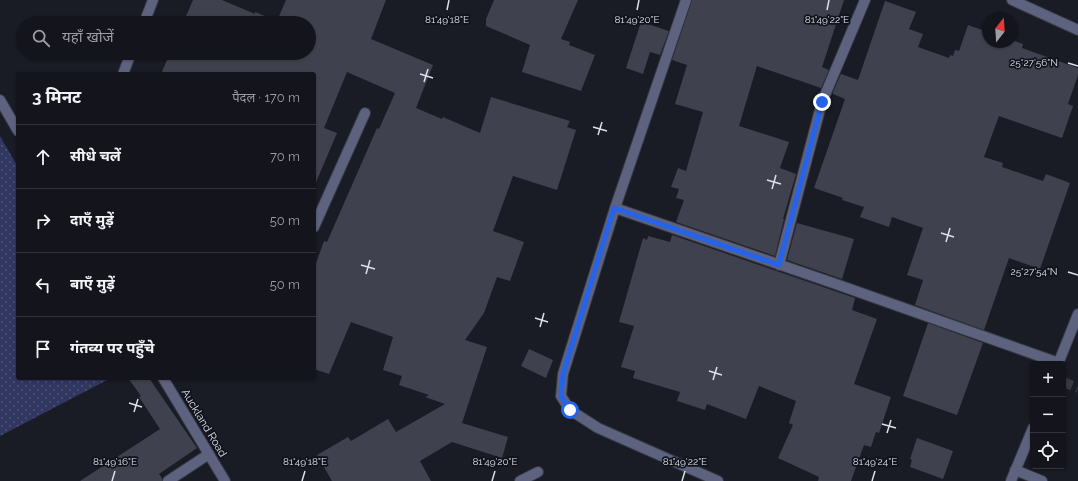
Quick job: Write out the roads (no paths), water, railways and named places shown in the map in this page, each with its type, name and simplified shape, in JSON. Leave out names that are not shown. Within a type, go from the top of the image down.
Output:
[{"type":"street","points":[[147,16],[153,0]]},
{"type":"street","points":[[686,0],[614,208],[563,374],[561,396],[570,410],[598,428],[718,481]]},
{"type":"street","points":[[779,265],[822,102],[864,0]]},
{"type":"street","points":[[1012,0],[1078,30]]},
{"type":"street","points":[[124,72],[128,60]]},
{"type":"street","points":[[0,100],[16,128]]},
{"type":"street","points":[[316,222],[365,112]]},
{"type":"street","points":[[614,208],[1053,361]]},
{"type":"street","points":[[1060,361],[1078,314]]},
{"type":"street","name":"Auckland Road","points":[[164,380],[225,481]]},
{"type":"street","points":[[1011,481],[1031,433]]},
{"type":"street","points":[[168,481],[209,454]]},
{"type":"street","points":[[1015,470],[1042,481]]},
{"type":"street","points":[[520,481],[538,472]]},
{"type":"tunnel","points":[[1066,383],[1078,388]]}]
